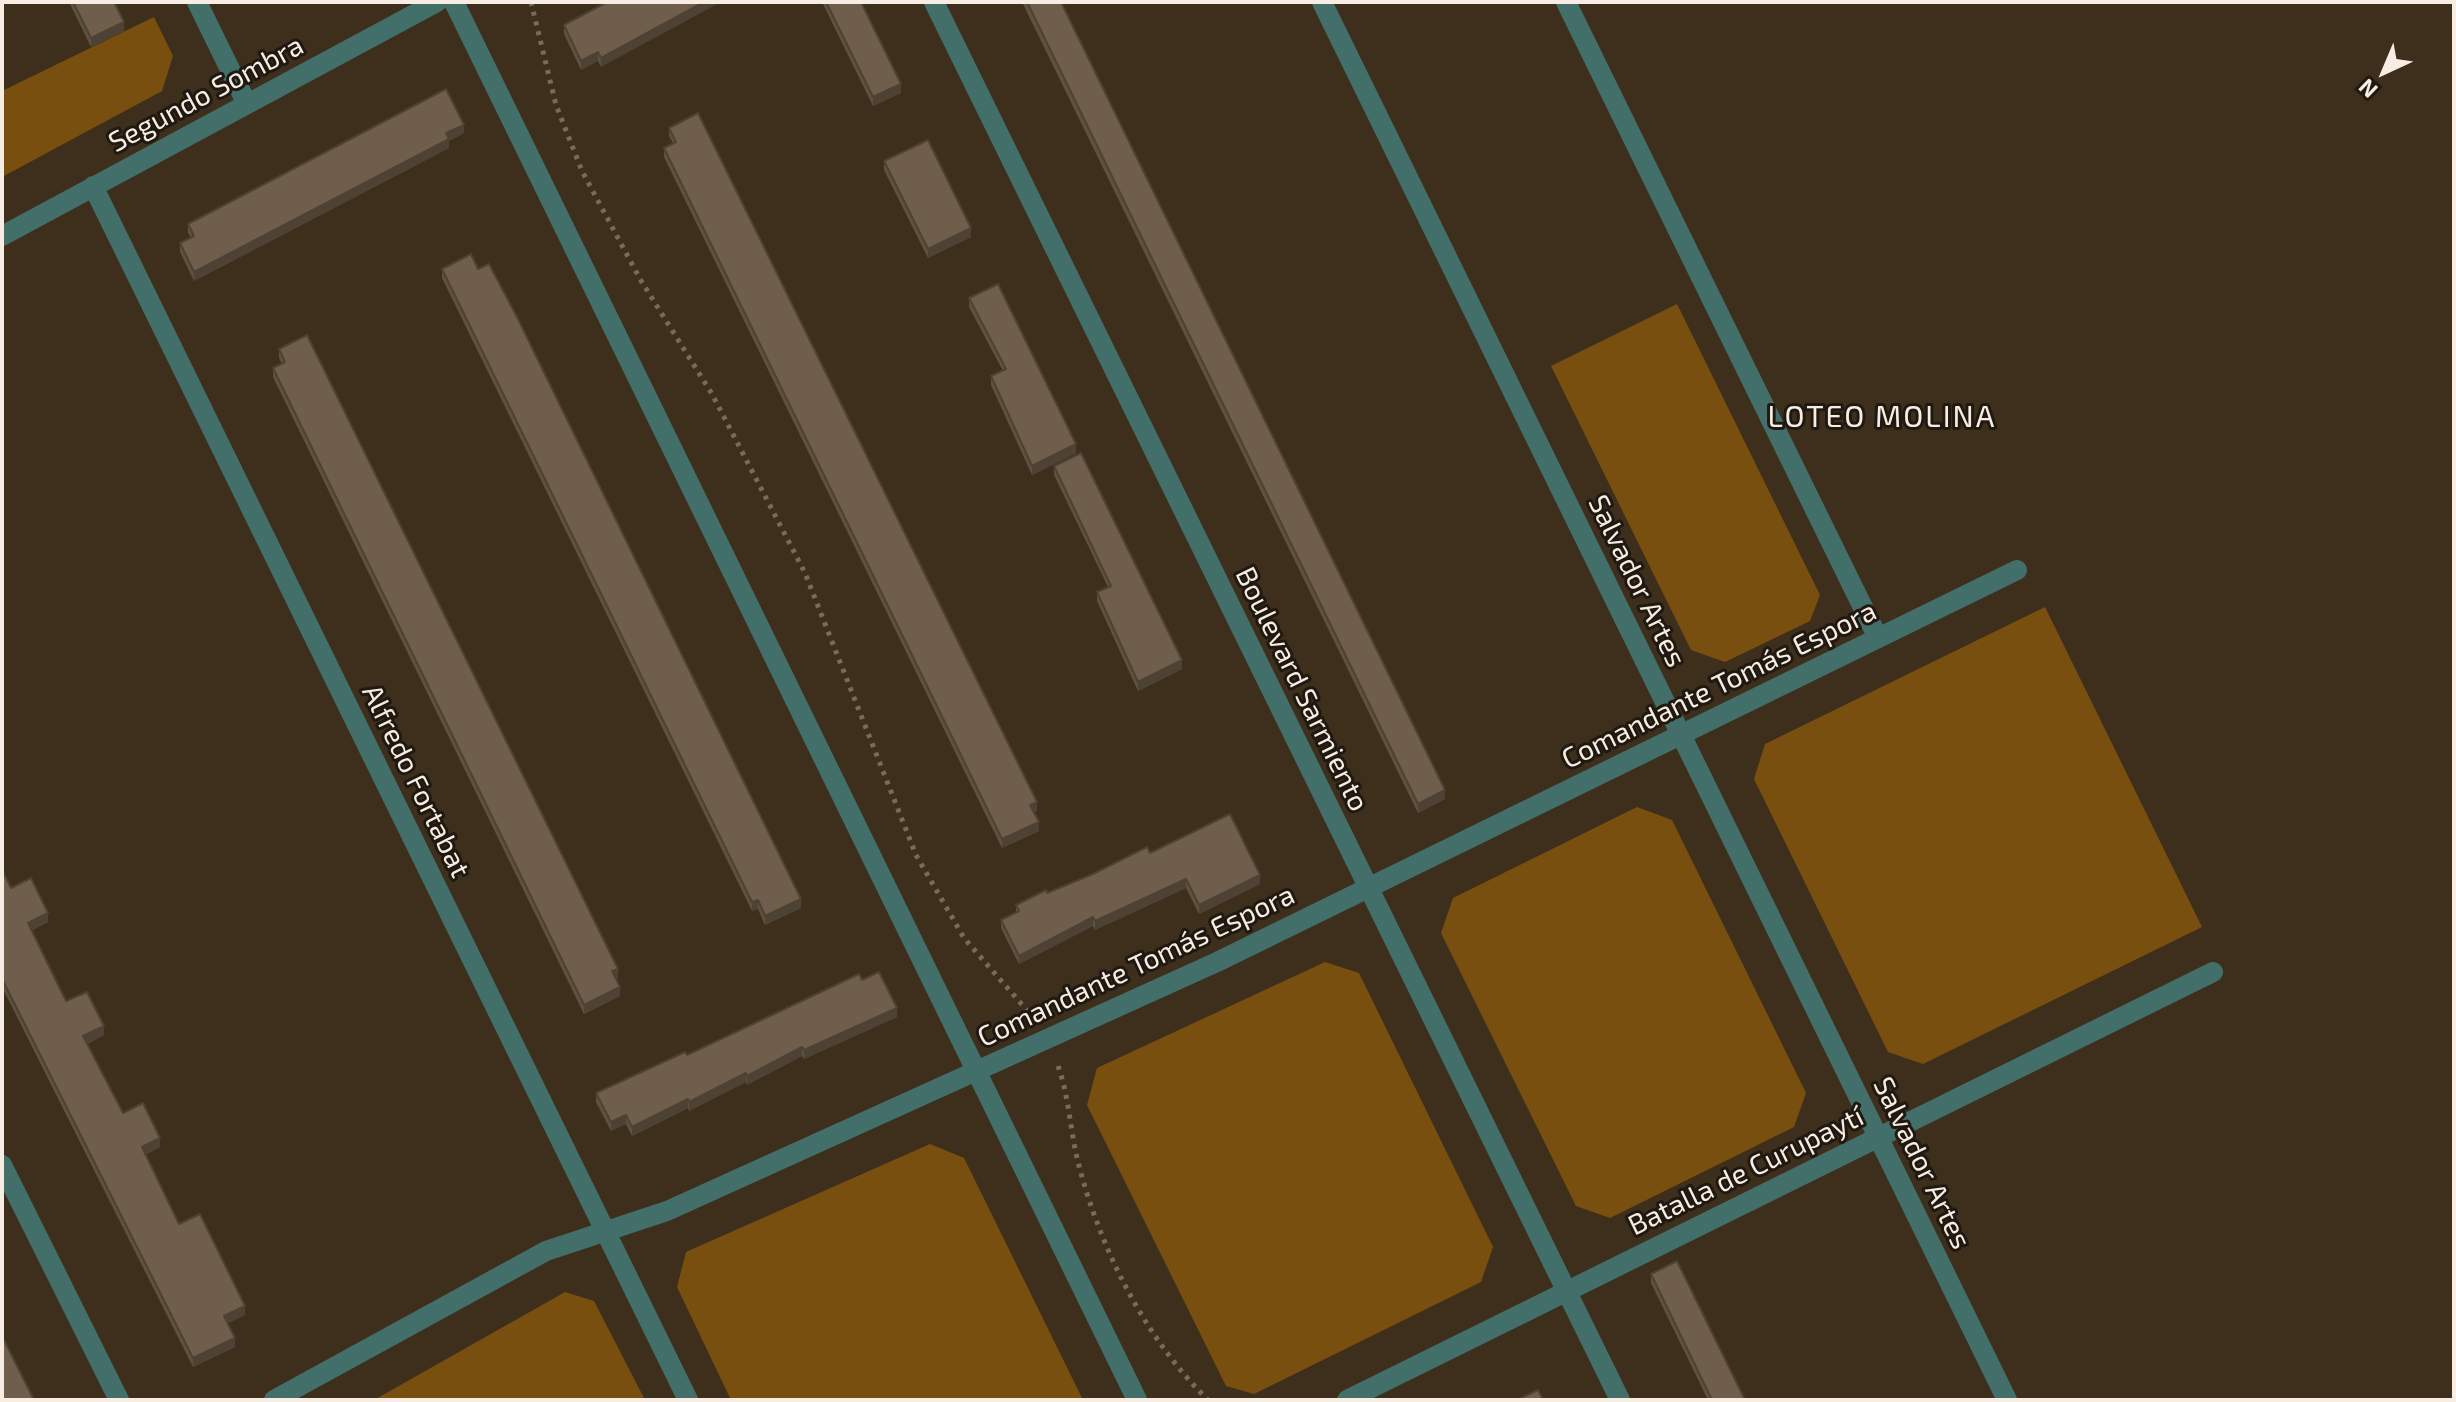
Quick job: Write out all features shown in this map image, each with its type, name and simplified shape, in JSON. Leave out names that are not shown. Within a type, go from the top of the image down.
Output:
[{"type":"street","points":[[197,2],[247,104]]},
{"type":"street","name":"Segundo Sombra","points":[[2,236],[437,2]]},
{"type":"street","points":[[454,2],[1137,1400]]},
{"type":"street","name":"Boulevard Sarmiento","points":[[934,2],[1620,1400]]},
{"type":"street","name":"Salvador Artes","points":[[1322,2],[2007,1400]]},
{"type":"street","points":[[1566,2],[1878,638]]},
{"type":"street","name":"Alfredo Fortabat","points":[[93,186],[688,1400]]},
{"type":"street","name":"Comandante Tomás Espora","points":[[274,1400],[546,1251],[667,1211],[1045,1040],[1369,888],[2017,570]]},
{"type":"street","name":"Batalla de Curupaytí","points":[[1347,1400],[2213,972]]},
{"type":"street","points":[[2,1165],[119,1400]]},
{"type":"path","points":[[531,2],[556,105],[582,171],[622,249],[712,394],[805,573],[916,855],[964,938],[1030,1012],[1045,1040],[1062,1077],[1086,1192],[1113,1260],[1156,1335],[1208,1400]]},
{"type":"shaded area","points":[[154,17],[173,56],[162,91],[2,177],[2,91]]},
{"type":"shaded area","points":[[1677,304],[1820,595],[1810,621],[1725,662],[1691,650],[1551,366]]},
{"type":"shaded area","points":[[2045,607],[2202,927],[1923,1064],[1888,1052],[1754,779],[1765,744]]},
{"type":"shaded area","points":[[1637,807],[1672,820],[1806,1093],[1794,1127],[1610,1218],[1576,1206],[1441,933],[1453,898]]},
{"type":"shaded area","points":[[1325,962],[1359,973],[1493,1247],[1481,1282],[1254,1394],[1226,1386],[1087,1105],[1097,1068]]},
{"type":"shaded area","points":[[930,1144],[964,1158],[1083,1400],[731,1400],[677,1287],[686,1252]]},
{"type":"shaded area","points":[[565,1292],[594,1301],[645,1400],[374,1400]]},
{"type":"building","points":[[73,2],[114,2],[124,22],[91,38]]},
{"type":"building","points":[[607,2],[704,2],[601,58],[598,52],[581,61],[564,25]]},
{"type":"building","points":[[826,2],[861,2],[901,84],[873,97]]},
{"type":"building","points":[[1027,2],[1061,2],[1445,790],[1418,804]]},
{"type":"building","points":[[446,89],[464,125],[446,133],[449,139],[194,272],[180,243],[194,236],[188,224]]},
{"type":"building","points":[[698,113],[1037,802],[1030,805],[1039,822],[1002,839],[664,148],[676,142],[669,128]]},
{"type":"building","points":[[928,140],[971,228],[928,249],[884,161]]},
{"type":"building","points":[[471,254],[478,269],[489,264],[517,317],[801,899],[765,916],[758,900],[752,902],[442,269]]},
{"type":"building","points":[[998,284],[1076,444],[1032,466],[991,376],[1006,369],[969,298]]},
{"type":"building","points":[[307,335],[618,969],[612,971],[620,987],[584,1005],[273,368],[285,362],[279,349]]},
{"type":"building","points":[[1081,453],[1182,660],[1138,682],[1097,592],[1111,586],[1054,466]]},
{"type":"building","points":[[1230,814],[1260,875],[1199,905],[1186,879],[1095,921],[1093,917],[1019,956],[1001,920],[1019,911],[1016,905],[1046,890],[1047,893],[1093,874],[1147,847],[1150,853]]},
{"type":"building","points":[[2,870],[11,888],[31,878],[48,913],[28,923],[66,1001],[87,992],[104,1026],[83,1036],[123,1113],[143,1103],[160,1138],[142,1147],[179,1224],[200,1214],[245,1306],[224,1316],[235,1338],[193,1358],[2,979]]},
{"type":"building","points":[[879,972],[897,1008],[804,1050],[802,1047],[747,1076],[746,1073],[632,1127],[626,1115],[611,1122],[596,1093],[685,1052],[687,1055],[859,974],[862,980]]},
{"type":"building","points":[[1677,1261],[1745,1400],[1712,1400],[1651,1274]]},
{"type":"building","points":[[2,1336],[34,1400],[2,1400]]},
{"type":"building","points":[[1538,1390],[1543,1400],[1517,1400]]},
{"type":"district","name":"LOTEO MOLINA","points":[[1882,417]]}]
